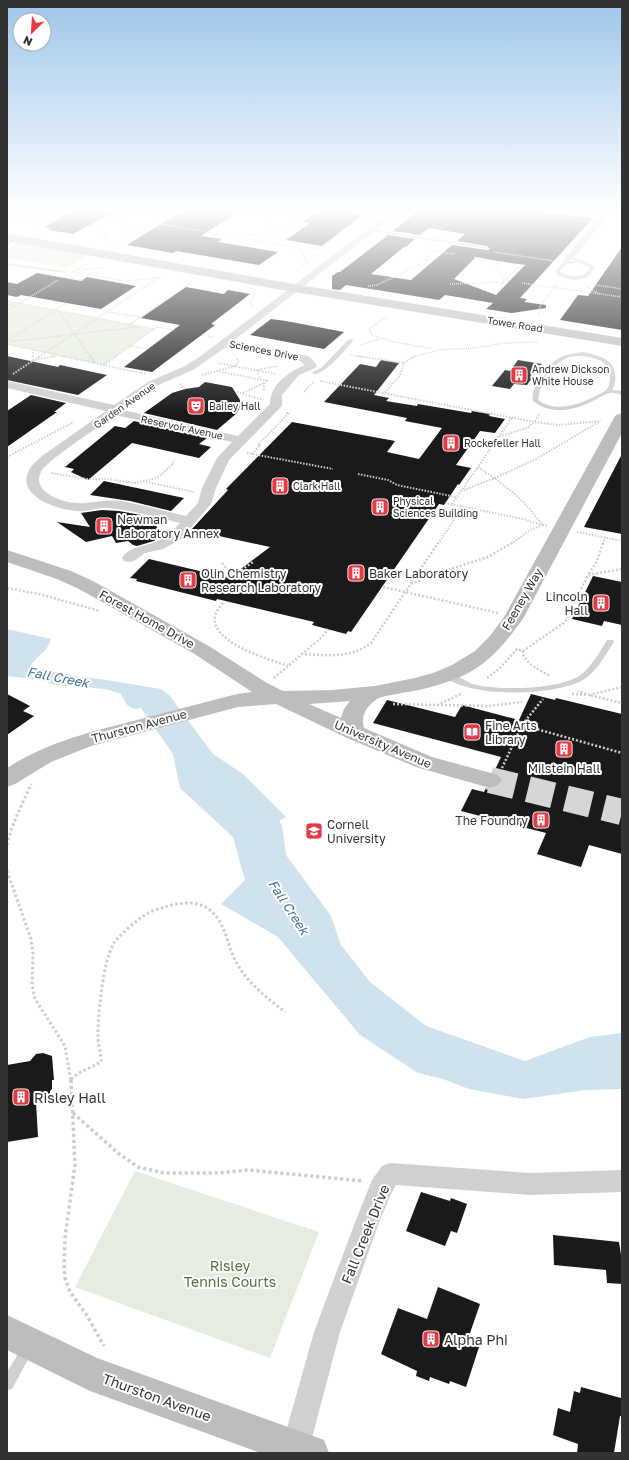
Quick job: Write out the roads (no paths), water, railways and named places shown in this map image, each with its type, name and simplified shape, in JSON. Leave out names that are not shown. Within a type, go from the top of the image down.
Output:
[{"type":"street","name":"Tower Road","points":[[230,277],[622,342]]},
{"type":"street","name":"Garden Avenue","points":[[189,521],[113,504],[80,507],[63,505],[53,501],[38,491],[34,486],[34,471],[56,452],[152,384],[195,364],[220,340],[311,277]]},
{"type":"street","name":"Sciences Drive","points":[[220,340],[301,357],[306,359],[313,369]]},
{"type":"street","name":"Sciences Drive","points":[[129,558],[140,550],[158,546],[171,540],[204,504],[206,495],[220,463],[276,405],[276,394],[295,373],[309,367],[313,369]]},
{"type":"street","name":"Reservoir Avenue","points":[[7,384],[110,408],[122,414],[241,440]]},
{"type":"street","name":"Feeney Way","points":[[275,689],[313,698],[380,698],[412,685],[446,675],[476,660],[501,636],[514,617],[622,418]]},
{"type":"street","name":"Forest Home Drive","points":[[7,556],[64,575],[200,649],[260,688],[275,689]]},
{"type":"street","name":"Thurston Avenue","points":[[7,779],[32,762],[63,748],[172,717],[251,698],[275,689]]},
{"type":"street","name":"University Avenue","points":[[275,689],[355,733],[424,762],[495,777]]},
{"type":"street","points":[[355,733],[350,718],[352,712],[364,699],[380,698]]},
{"type":"street","name":"Fall Creek Drive","points":[[300,1451],[328,1332],[371,1213],[381,1188],[390,1174],[530,1184],[622,1181]]},
{"type":"street","name":"Thurston Avenue","points":[[19,1338],[90,1373],[300,1451]]},
{"type":"lane","points":[[313,369],[325,367],[351,340]]},
{"type":"lane","points":[[609,390],[613,381],[614,373],[612,366],[608,362],[596,357],[575,355],[558,360],[547,373],[538,388],[535,400],[544,406],[560,409],[586,403],[609,390],[622,393]]},
{"type":"lane","points":[[313,369],[325,367]]},
{"type":"lane","points":[[446,675],[469,685],[489,689],[516,689],[564,685],[577,681],[587,673],[610,642]]},
{"type":"lane","points":[[7,1384],[19,1338]]},
{"type":"water","name":"Fall Creek","points":[[7,629],[51,639],[47,648],[30,667],[80,677],[161,689],[170,696],[213,754],[243,774],[286,817],[279,821],[282,825],[286,855],[331,916],[341,945],[370,982],[426,1026],[525,1061],[590,1037],[622,1033],[622,1089],[586,1090],[523,1099],[469,1089],[443,1079],[418,1073],[360,1035],[278,937],[221,904],[245,880],[233,837],[180,788],[173,754],[141,708],[134,709],[127,705],[121,694],[106,689],[56,685],[35,679],[7,676]]},
{"type":"tunnel","points":[[492,781],[490,780],[622,812]]},
{"type":"place","name":"Andrew Dickson White House","points":[[519,375]]},
{"type":"place","name":"Bailey Hall","points":[[196,406]]},
{"type":"place","name":"Rockefeller Hall","points":[[451,443]]},
{"type":"place","name":"Clark Hall","points":[[280,486]]},
{"type":"place","name":"Physical Sciences Building","points":[[380,507]]},
{"type":"place","name":"Newman Laboratory Annex","points":[[104,526]]},
{"type":"place","name":"Baker Laboratory","points":[[356,573]]},
{"type":"place","name":"Olin Chemistry Research Laboratory","points":[[188,580]]},
{"type":"place","name":"Lincoln Hall","points":[[601,603]]},
{"type":"place","name":"Fine Arts Library","points":[[472,732]]},
{"type":"place","name":"Milstein Hall","points":[[564,749]]},
{"type":"place","name":"The Foundry","points":[[541,820]]},
{"type":"place","name":"Cornell University","points":[[314,831]]},
{"type":"place","name":"Risley Hall","points":[[21,1097]]},
{"type":"place","name":"Alpha Phi","points":[[431,1339]]},
{"type":"park label","name":"Risley Tennis Courts","points":[[230,1274]]}]
